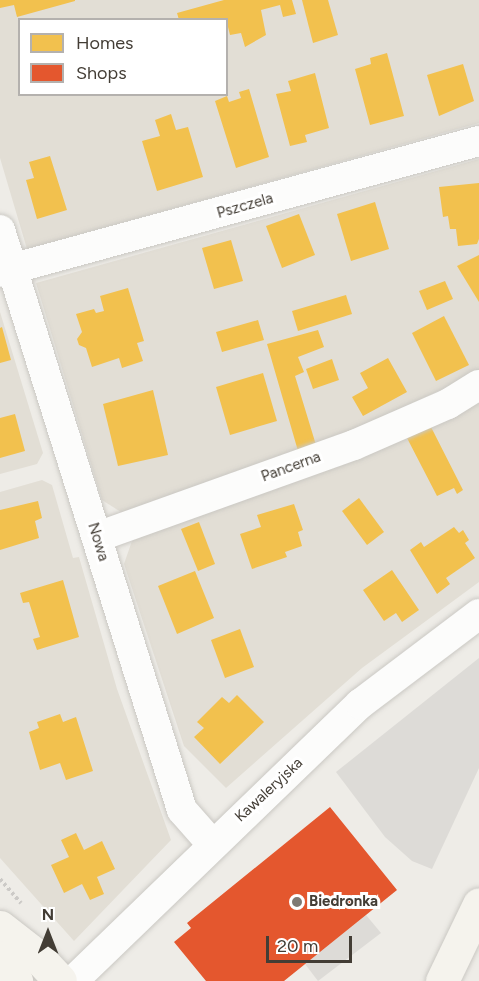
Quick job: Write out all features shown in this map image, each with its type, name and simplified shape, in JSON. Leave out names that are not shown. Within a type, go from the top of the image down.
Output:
[{"type":"main road","points":[[442,981],[479,904]]},
{"type":"main road","points":[[0,927],[36,955],[60,981]]},
{"type":"main road","points":[[0,957],[15,981]]},
{"type":"street","name":"Pszczela","points":[[6,271],[479,141]]},
{"type":"street","name":"Nowa","points":[[0,230],[6,271],[97,537],[182,810],[212,844]]},
{"type":"street","name":"Pancerna","points":[[97,537],[354,445],[448,404],[479,385]]},
{"type":"street","name":"Kawaleryjska","points":[[73,981],[212,844],[360,704],[479,614]]},
{"type":"shaded area","points":[[0,0],[479,0],[479,123],[27,249],[0,158]]},
{"type":"shaded area","points":[[479,159],[479,372],[348,433],[124,514],[102,500],[36,283]]},
{"type":"shaded area","points":[[0,312],[43,453],[37,464],[0,474]]},
{"type":"shaded area","points":[[479,395],[479,582],[362,668],[226,788],[184,746],[124,564],[133,538]]},
{"type":"shaded area","points":[[42,480],[52,485],[73,558],[79,557],[117,689],[171,840],[74,941],[0,858],[0,492]]},
{"type":"shaded area","points":[[479,658],[479,768],[432,869],[412,861],[385,837],[336,772]]},
{"type":"shaded area","points":[[366,915],[381,933],[318,981],[305,964]]},
{"type":"building: Homes","points":[[0,0],[75,1],[17,17],[14,5],[0,8]]},
{"type":"building: Homes","points":[[224,0],[292,0],[296,14],[283,17],[280,5],[261,10],[266,35],[245,47],[241,33],[230,35],[228,18],[178,18],[177,13]]},
{"type":"building: Homes","points":[[302,0],[328,0],[338,35],[313,43]]},
{"type":"building: Homes","points":[[387,53],[404,116],[370,125],[355,69],[371,64],[370,58]]},
{"type":"building: Homes","points":[[463,64],[474,101],[439,116],[427,75]]},
{"type":"building: Homes","points":[[315,73],[329,128],[305,135],[307,142],[290,146],[276,94],[291,91],[288,81]]},
{"type":"building: Homes","points":[[249,89],[269,157],[236,168],[215,101],[227,96],[229,102],[241,98],[239,92]]},
{"type":"building: Homes","points":[[171,114],[176,130],[188,127],[203,177],[157,191],[142,141],[160,136],[155,120]]},
{"type":"building: Homes","points":[[50,156],[67,210],[37,219],[26,180],[34,178],[29,162]]},
{"type":"building: Homes","points":[[479,183],[479,239],[477,244],[458,246],[456,229],[450,229],[448,216],[443,217],[439,187]]},
{"type":"building: Homes","points":[[375,202],[389,249],[351,261],[337,214]]},
{"type":"building: Homes","points":[[299,214],[315,255],[282,268],[266,226]]},
{"type":"building: Homes","points":[[231,240],[243,281],[214,289],[202,248]]},
{"type":"building: Homes","points":[[479,255],[479,302],[457,266]]},
{"type":"building: Homes","points":[[445,281],[453,299],[427,310],[419,291]]},
{"type":"building: Homes","points":[[128,288],[144,341],[137,343],[143,361],[122,368],[119,358],[92,367],[86,348],[79,345],[77,339],[82,332],[76,314],[94,309],[96,313],[104,311],[100,296]]},
{"type":"building: Homes","points":[[346,295],[352,314],[298,331],[292,311]]},
{"type":"building: Homes","points":[[444,316],[469,365],[436,381],[412,333]]},
{"type":"building: Homes","points":[[258,320],[264,340],[222,352],[216,332]]},
{"type":"building: Homes","points":[[2,327],[11,360],[0,363],[0,328]]},
{"type":"building: Homes","points":[[318,330],[324,347],[298,357],[304,372],[295,376],[316,445],[298,451],[267,344]]},
{"type":"building: Homes","points":[[388,358],[407,392],[363,416],[352,397],[368,388],[360,373]]},
{"type":"building: Homes","points":[[332,359],[339,380],[313,389],[306,369]]},
{"type":"building: Homes","points":[[263,373],[277,421],[230,435],[216,387]]},
{"type":"building: Homes","points":[[153,390],[168,455],[118,466],[103,404]]},
{"type":"building: Homes","points":[[15,414],[25,451],[0,458],[0,418]]},
{"type":"building: Homes","points":[[431,427],[463,490],[457,494],[454,488],[437,496],[407,438]]},
{"type":"building: Homes","points":[[359,498],[384,532],[367,545],[342,511]]},
{"type":"building: Homes","points":[[38,501],[42,518],[35,521],[39,538],[0,550],[0,510]]},
{"type":"building: Homes","points":[[294,504],[303,530],[298,532],[302,546],[285,552],[287,557],[252,569],[240,534],[261,527],[257,515]]},
{"type":"building: Homes","points":[[199,522],[215,564],[198,571],[181,529]]},
{"type":"building: Homes","points":[[454,527],[459,533],[463,530],[469,540],[465,543],[475,558],[446,578],[450,584],[437,594],[410,550],[421,542],[424,547]]},
{"type":"building: Homes","points":[[392,570],[419,610],[402,622],[396,613],[384,621],[363,590]]},
{"type":"building: Homes","points":[[195,571],[214,618],[177,634],[158,586]]},
{"type":"building: Homes","points":[[63,580],[79,637],[37,650],[33,639],[40,637],[29,602],[23,603],[20,593]]},
{"type":"building: Homes","points":[[240,629],[254,667],[225,678],[211,640]]},
{"type":"building: Homes","points":[[237,695],[264,722],[220,764],[194,737],[204,728],[197,722],[222,697],[229,703]]},
{"type":"building: Homes","points":[[60,714],[63,722],[76,717],[93,771],[66,780],[60,763],[40,770],[29,732],[39,728],[37,722]]},
{"type":"building: Homes","points":[[76,833],[84,850],[102,841],[115,869],[97,877],[104,894],[90,900],[82,884],[64,893],[51,865],[69,857],[61,840]]},
{"type":"building: Shops","name":"Biedronka","points":[[330,807],[397,890],[284,981],[206,981],[174,942],[191,928],[187,923]]},
{"type":"place","name":"Biedronka","points":[[297,902]]}]
